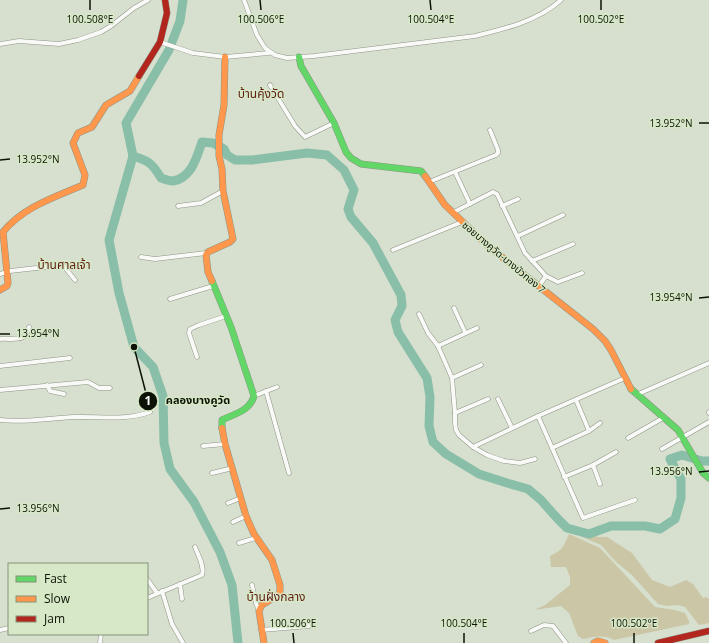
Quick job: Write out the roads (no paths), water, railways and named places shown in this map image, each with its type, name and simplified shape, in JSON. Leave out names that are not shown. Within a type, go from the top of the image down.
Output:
[{"type":"street","points":[[0,44],[19,42],[59,44],[92,36],[111,26],[134,8],[148,0]]},
{"type":"street","points":[[0,290],[8,284],[3,232],[7,226],[36,206],[83,184],[85,174],[73,144],[78,133],[92,127],[106,105],[130,91],[161,43],[167,13],[165,0]]},
{"type":"street","points":[[244,0],[261,43],[269,53]]},
{"type":"street","points":[[161,43],[193,53],[225,57],[269,53],[287,58],[299,57],[437,41],[493,32],[530,19],[546,11],[561,0]]},
{"type":"street","points":[[141,257],[155,259],[206,253],[230,242],[233,238],[224,191],[219,152],[224,106],[225,57]]},
{"type":"street","name":"ซอยบางคูวัด-บางบัวทอง 7","points":[[299,57],[301,66],[334,123],[346,152],[361,164],[421,171],[452,212],[462,222],[488,246],[593,329],[605,341],[632,392],[678,430],[703,473],[709,478]]},
{"type":"street","points":[[270,85],[295,126],[305,137],[334,123]]},
{"type":"street","points":[[430,182],[496,155],[498,153],[490,130]]},
{"type":"street","points":[[455,172],[470,204]]},
{"type":"street","points":[[178,206],[201,203],[224,191]]},
{"type":"street","points":[[452,212],[493,192],[497,194],[525,253],[546,276],[558,282],[582,273]]},
{"type":"street","points":[[502,206],[518,200]]},
{"type":"street","points":[[518,236],[563,215]]},
{"type":"street","points":[[393,250],[462,222]]},
{"type":"street","points":[[532,261],[573,244]]},
{"type":"street","points":[[206,253],[208,272],[226,316],[254,396],[254,400],[250,407],[222,420],[221,428],[246,516],[256,538],[274,565],[280,589],[278,595],[262,605],[259,611]]},
{"type":"street","points":[[0,274],[10,271],[63,266],[75,280]]},
{"type":"street","points":[[539,286],[546,276]]},
{"type":"street","points":[[170,299],[213,286]]},
{"type":"street","points":[[454,308],[465,332]]},
{"type":"street","points":[[419,314],[428,333],[438,346],[452,378],[456,430],[459,435],[473,447],[487,455],[514,463],[534,459]]},
{"type":"street","points":[[197,357],[189,333],[190,329],[226,316]]},
{"type":"street","points":[[0,339],[22,338],[27,334],[29,327]]},
{"type":"street","points":[[438,346],[465,332],[477,328]]},
{"type":"street","points":[[0,366],[70,358]]},
{"type":"street","points":[[636,395],[709,363]]},
{"type":"street","points":[[452,378],[481,365]]},
{"type":"street","points":[[473,447],[538,416],[625,378]]},
{"type":"street","points":[[0,390],[88,382],[98,388],[110,388]]},
{"type":"street","points":[[47,386],[50,391],[64,394]]},
{"type":"street","points":[[254,396],[277,387]]},
{"type":"street","points":[[266,391],[289,473]]},
{"type":"street","points":[[455,413],[488,399]]},
{"type":"street","points":[[498,399],[512,428]]},
{"type":"street","points":[[576,400],[589,432]]},
{"type":"street","points":[[0,420],[17,421],[75,417],[133,417],[150,412]]},
{"type":"street","points":[[538,416],[583,518],[635,500]]},
{"type":"street","points":[[628,438],[663,418]]},
{"type":"street","points":[[662,449],[709,422]]},
{"type":"street","points":[[552,448],[589,432],[600,423]]},
{"type":"street","points":[[203,446],[225,444]]},
{"type":"street","points":[[564,477],[616,452]]},
{"type":"street","points":[[593,464],[600,484]]},
{"type":"street","points":[[212,473],[232,468]]},
{"type":"street","points":[[228,503],[241,498]]},
{"type":"street","points":[[233,522],[246,516]]},
{"type":"street","points":[[239,543],[256,538]]},
{"type":"street","points":[[148,598],[203,574],[203,567],[194,547]]},
{"type":"street","points":[[148,580],[157,593]]},
{"type":"street","points":[[180,584],[182,599]]},
{"type":"street","points":[[252,585],[259,611],[264,643]]},
{"type":"street","points":[[162,591],[172,624],[183,643]]},
{"type":"street","points":[[531,631],[544,625],[553,626],[566,643]]},
{"type":"street","points":[[262,630],[309,626]]},
{"type":"street","points":[[658,643],[709,631]]},
{"type":"street","points":[[594,643],[598,641],[605,643]]},
{"type":"waterway","points":[[183,0],[180,21],[169,50],[126,123],[133,156],[109,240],[119,293],[134,347],[153,367],[163,396],[164,443],[170,469],[194,502],[220,552],[232,585],[238,643]]},
{"type":"waterway","points":[[133,156],[150,163],[161,178],[173,181],[185,176],[193,166],[202,142],[213,143],[224,149],[227,155],[235,160],[252,160],[307,153],[327,155],[344,170],[354,190],[348,209],[351,217],[373,243],[401,295],[402,306],[395,320],[398,332],[427,378],[430,397],[429,426],[433,442],[446,454],[479,474],[528,489],[541,500],[567,528],[589,534],[611,526],[645,526],[660,529],[675,519],[681,498],[681,479],[670,459],[682,455],[702,461],[709,461]]},
{"type":"place","name":"คลองบางคูวัด","points":[[134,347]]},
{"type":"district","name":"บ้านคุ้งวัด","points":[[261,93]]},
{"type":"district","name":"บ้านศาลเจ้า","points":[[64,264]]},
{"type":"district","name":"บ้านฝั่งกลาง","points":[[276,596]]}]
